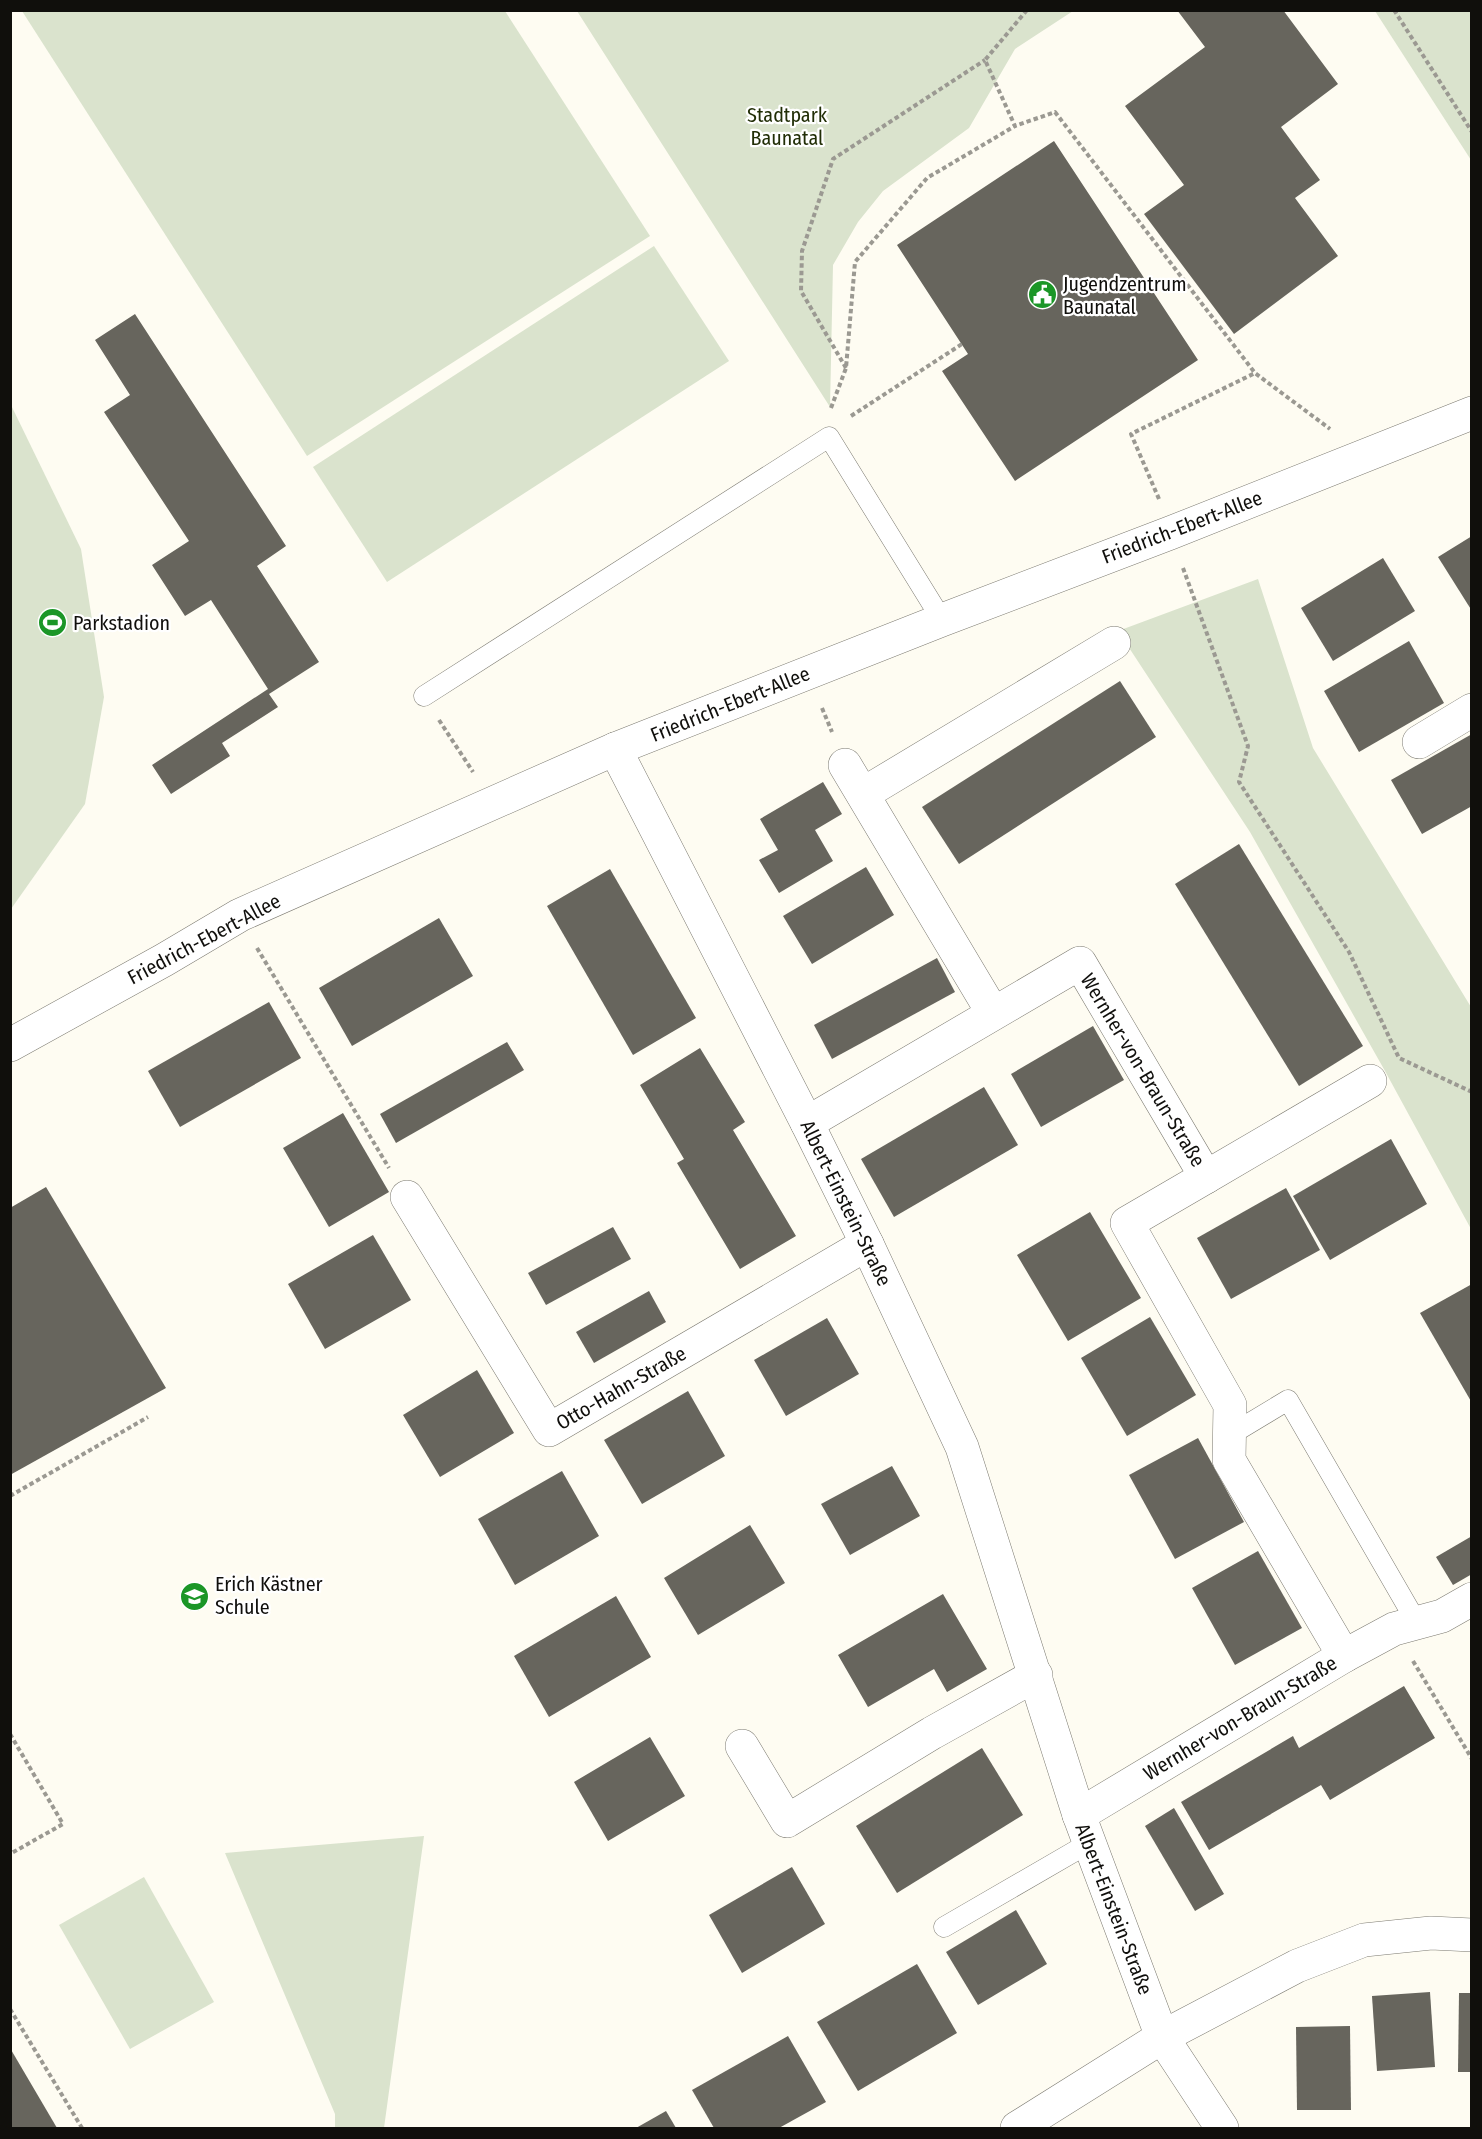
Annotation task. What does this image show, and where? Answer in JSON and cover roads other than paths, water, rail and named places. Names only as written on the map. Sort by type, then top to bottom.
[{"type":"street","name":"Friedrich-Ebert-Allee","points":[[10,1045],[240,915],[615,749],[1472,413]]},
{"type":"street","points":[[863,794],[1114,643]]},
{"type":"street","points":[[1419,742],[1472,710]]},
{"type":"street","name":"Albert-Einstein-Straße","points":[[615,749],[807,1123],[867,1244],[962,1447],[1084,1829],[1162,2037],[1222,2128]]},
{"type":"street","points":[[845,765],[993,1013]]},
{"type":"street","name":"Wernher-von-Braun-Straße","points":[[807,1123],[1080,963],[1206,1177],[1127,1222],[1230,1405],[1229,1460],[1344,1656],[1084,1829]]},
{"type":"street","points":[[1206,1177],[1370,1081]]},
{"type":"street","name":"Otto-Hahn-Straße","points":[[407,1197],[549,1430],[867,1244]]},
{"type":"street","points":[[1344,1656],[1406,1626],[1442,1616],[1472,1599]]},
{"type":"street","points":[[742,1746],[787,1821],[932,1733],[1036,1675]]},
{"type":"street","points":[[1017,2128],[1162,2037],[1297,1966],[1364,1940],[1431,1933],[1472,1935]]},
{"type":"lane","points":[[424,696],[829,437],[942,620]]},
{"type":"lane","points":[[1230,1435],[1288,1400],[1406,1626]]},
{"type":"lane","points":[[944,1927],[1084,1829]]},
{"type":"place","name":"Jugendzentrum Baunatal","points":[[1042,295]]},
{"type":"place","name":"Parkstadion","points":[[52,623]]},
{"type":"place","name":"Erich Kästner Schule","points":[[194,1596]]},
{"type":"park label","name":"Stadtpark Baunatal","points":[[787,126]]}]
